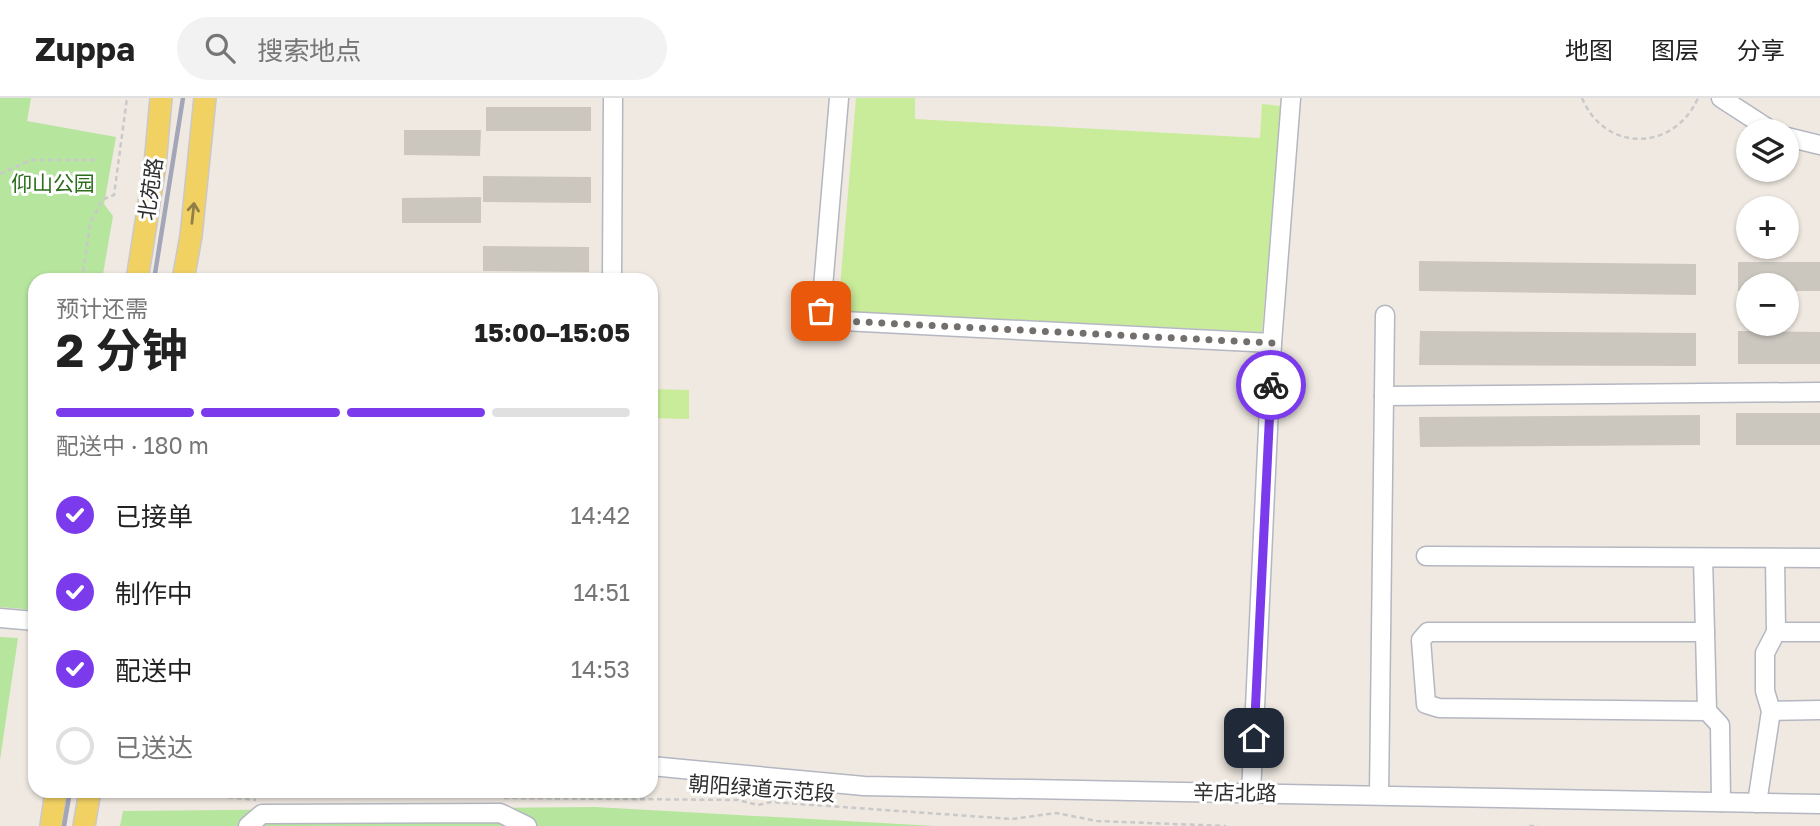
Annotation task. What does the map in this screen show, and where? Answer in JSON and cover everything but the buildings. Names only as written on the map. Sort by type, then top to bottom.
[{"type":"main road","name":"北苑路","points":[[137,273],[155,165],[161,98]]},
{"type":"main road","points":[[184,273],[191,236],[205,98]]},
{"type":"main road","points":[[51,826],[55,798]]},
{"type":"main road","points":[[84,826],[89,798]]},
{"type":"street","points":[[612,273],[613,98]]},
{"type":"street","points":[[839,98],[821,311],[843,321],[1272,343]]},
{"type":"street","points":[[1251,793],[1272,343],[1291,98]]},
{"type":"street","points":[[1721,98],[1753,119]]},
{"type":"street","points":[[1799,140],[1820,145]]},
{"type":"street","points":[[1379,795],[1385,315]]},
{"type":"street","points":[[1384,396],[1820,391]]},
{"type":"street","points":[[1426,556],[1820,558]]},
{"type":"street","points":[[1703,558],[1707,712],[1720,725],[1721,802]]},
{"type":"street","points":[[1757,803],[1771,710],[1765,691],[1765,653],[1776,632],[1775,558]]},
{"type":"street","points":[[0,618],[28,620]]},
{"type":"street","points":[[1705,632],[1428,632],[1421,639],[1426,704],[1439,708],[1707,712]]},
{"type":"street","points":[[1776,632],[1820,632]]},
{"type":"street","points":[[1771,710],[1820,710]]},
{"type":"street","name":"辛店北路","points":[[658,767],[864,786],[1820,804]]},
{"type":"street","points":[[248,826],[262,814],[500,813],[527,826]]},
{"type":"path","points":[[83,273],[90,224],[102,200],[114,195],[127,98]]},
{"type":"path","points":[[1582,98],[1601,127],[1625,138],[1653,139],[1673,129],[1692,111],[1698,98]]},
{"type":"path","points":[[0,174],[31,160],[96,160]]},
{"type":"path","points":[[236,798],[256,800]]},
{"type":"path","name":"朝阳绿道示范段","points":[[493,798],[738,800],[758,805],[771,802],[1012,818],[1056,813],[1097,821],[1226,826]]},
{"type":"path","points":[[1529,826],[1538,826]]},
{"type":"green space","name":"仰山公园","points":[[0,98],[31,98],[27,121],[116,137],[104,204],[113,216],[103,273],[28,273],[28,609],[0,607]]},
{"type":"green space","points":[[856,98],[915,98],[915,119],[1260,138],[1262,104],[1281,106],[1262,332],[838,311]]},
{"type":"green space","points":[[658,389],[689,390],[689,419],[658,418]]},
{"type":"green space","points":[[0,637],[18,638],[0,760]]},
{"type":"green space","points":[[595,807],[935,826],[120,826],[123,811]]},
{"type":"railway","points":[[155,273],[183,98]]},
{"type":"railway","points":[[64,826],[69,798]]},
{"type":"way so far","points":[[821,311],[843,321],[1272,343],[1271,385]]},
{"type":"route","points":[[1254,738],[1271,385]]}]
